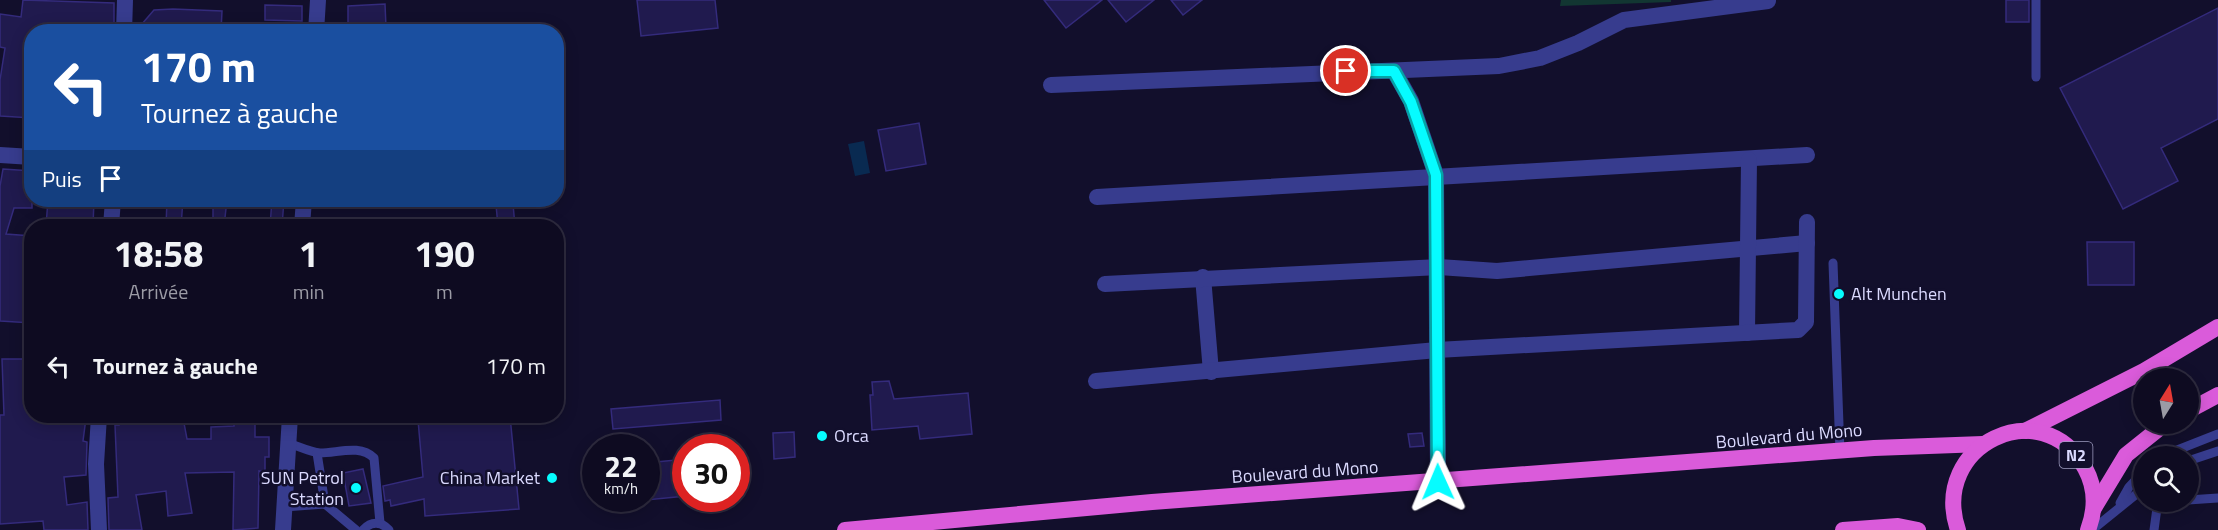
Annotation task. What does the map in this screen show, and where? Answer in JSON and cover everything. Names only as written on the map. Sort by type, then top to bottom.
[{"type":"highway","name":"N2","points":[[1958,530],[1952,507],[1955,483],[1965,461],[1983,444],[2002,434],[2025,431],[2144,371],[2218,327]]},
{"type":"highway","points":[[2199,405],[2218,394]]},
{"type":"highway","name":"N2","points":[[2025,431],[2058,441],[2076,455],[2088,475],[2094,508],[2090,530]]},
{"type":"highway","name":"N2","points":[[2094,508],[2126,455],[2152,434]]},
{"type":"highway","name":"Boulevard du Mono","points":[[845,530],[1152,501],[1840,452],[1983,444]]},
{"type":"highway","points":[[1843,530],[1898,526],[1918,530]]},
{"type":"street","points":[[124,24],[125,0]]},
{"type":"street","points":[[316,24],[318,0]]},
{"type":"street","points":[[1051,86],[1499,66],[1540,58],[1578,43],[1624,20],[1768,1]]},
{"type":"street","points":[[1394,71],[1411,102],[1436,175],[1438,482]]},
{"type":"street","points":[[0,155],[24,156]]},
{"type":"street","points":[[1097,197],[1436,175],[1749,160],[1807,155]]},
{"type":"street","points":[[1747,333],[1749,160]]},
{"type":"street","points":[[1096,381],[1437,350],[1803,328],[1806,322],[1807,222]]},
{"type":"street","points":[[1105,284],[1203,277],[1438,267],[1497,271],[1807,243]]},
{"type":"street","points":[[1203,277],[1211,372]]},
{"type":"street","points":[[99,423],[96,464],[99,530]]},
{"type":"street","points":[[283,530],[289,423]]},
{"type":"lane","points":[[2036,0],[2036,77]]},
{"type":"lane","points":[[1833,262],[1840,452]]},
{"type":"lane","points":[[2187,446],[2218,434]]},
{"type":"lane","points":[[288,443],[317,453],[361,450],[374,458],[380,523],[389,530]]},
{"type":"lane","points":[[2199,456],[2218,451]]},
{"type":"lane","points":[[317,453],[324,504],[356,530]]},
{"type":"lane","points":[[2119,505],[2133,483]]},
{"type":"lane","points":[[2090,530],[2133,495]]},
{"type":"lane","points":[[2199,499],[2218,498]]},
{"type":"lane","points":[[285,507],[324,504]]},
{"type":"lane","points":[[363,530],[368,525],[380,523]]},
{"type":"lane","points":[[2146,530],[2154,525]]},
{"type":"green space","points":[[1561,0],[1671,0],[1671,2],[1560,6]]},
{"type":"water","points":[[864,141],[870,173],[855,176],[848,144]]},
{"type":"building","points":[[23,0],[114,3],[114,23],[24,24],[24,118],[0,116],[0,80],[5,48],[0,47],[0,14],[21,17]]},
{"type":"building","points":[[637,0],[715,0],[718,28],[641,36]]},
{"type":"building","points":[[1044,0],[1102,0],[1066,28]]},
{"type":"building","points":[[1108,0],[1154,0],[1126,22]]},
{"type":"building","points":[[1171,0],[1202,0],[1183,15]]},
{"type":"building","points":[[2006,0],[2029,0],[2029,22],[2006,22]]},
{"type":"building","points":[[385,4],[386,24],[348,24],[348,6]]},
{"type":"building","points":[[265,5],[302,6],[302,21],[265,20]]},
{"type":"building","points":[[2218,8],[2218,119],[2161,148],[2178,181],[2123,209],[2060,88]]},
{"type":"building","points":[[154,10],[222,11],[221,24],[142,24]]},
{"type":"building","points":[[919,123],[926,164],[886,171],[878,130]]},
{"type":"building","points":[[3,169],[24,170],[24,207],[32,208],[14,208],[6,234],[24,235],[24,322],[0,321],[0,186]]},
{"type":"building","points":[[47,207],[94,207],[93,219],[47,219]]},
{"type":"building","points":[[167,207],[182,207],[182,219],[166,219]]},
{"type":"building","points":[[213,207],[226,207],[225,219],[213,219]]},
{"type":"building","points":[[271,207],[283,207],[283,219],[271,219]]},
{"type":"building","points":[[496,207],[513,207],[514,219],[497,219]]},
{"type":"building","points":[[2087,242],[2134,242],[2134,285],[2088,285]]},
{"type":"building","points":[[2,359],[24,359],[24,423],[85,423],[83,441],[87,442],[86,475],[64,477],[67,505],[87,502],[88,530],[44,530],[43,521],[0,524],[0,415],[4,415]]},
{"type":"building","points":[[889,381],[894,399],[968,393],[972,434],[920,439],[918,426],[872,430],[870,395],[873,395],[872,382]]},
{"type":"building","points":[[720,400],[721,420],[613,429],[611,409]]},
{"type":"building","points":[[119,423],[184,423],[187,439],[211,439],[211,427],[234,426],[234,423],[255,423],[255,437],[269,437],[269,457],[265,457],[265,472],[259,471],[258,528],[233,530],[234,472],[185,473],[192,513],[168,516],[166,491],[136,495],[142,530],[109,530],[108,498],[118,497],[115,425]]},
{"type":"building","points":[[418,423],[511,423],[519,509],[425,516],[424,499],[391,506],[390,500],[385,501],[383,486],[423,477]]},
{"type":"building","points":[[794,432],[795,457],[774,459],[773,433]]},
{"type":"building","points":[[1422,433],[1424,446],[1410,447],[1408,434]]},
{"type":"building","points":[[672,460],[672,497],[660,499],[660,462]]},
{"type":"building","name":"SUN Petrol Station","points":[[363,469],[371,503],[349,506],[343,473]]},
{"type":"place","name":"Alt Munchen","points":[[1839,294]]},
{"type":"place","name":"Orca","points":[[822,436]]},
{"type":"place","name":"China Market","points":[[552,478]]},
{"type":"place","name":"SUN Petrol Station","points":[[356,488]]},
{"type":"route","points":[[1346,71],[1394,71],[1411,102],[1436,175],[1438,482]]}]
